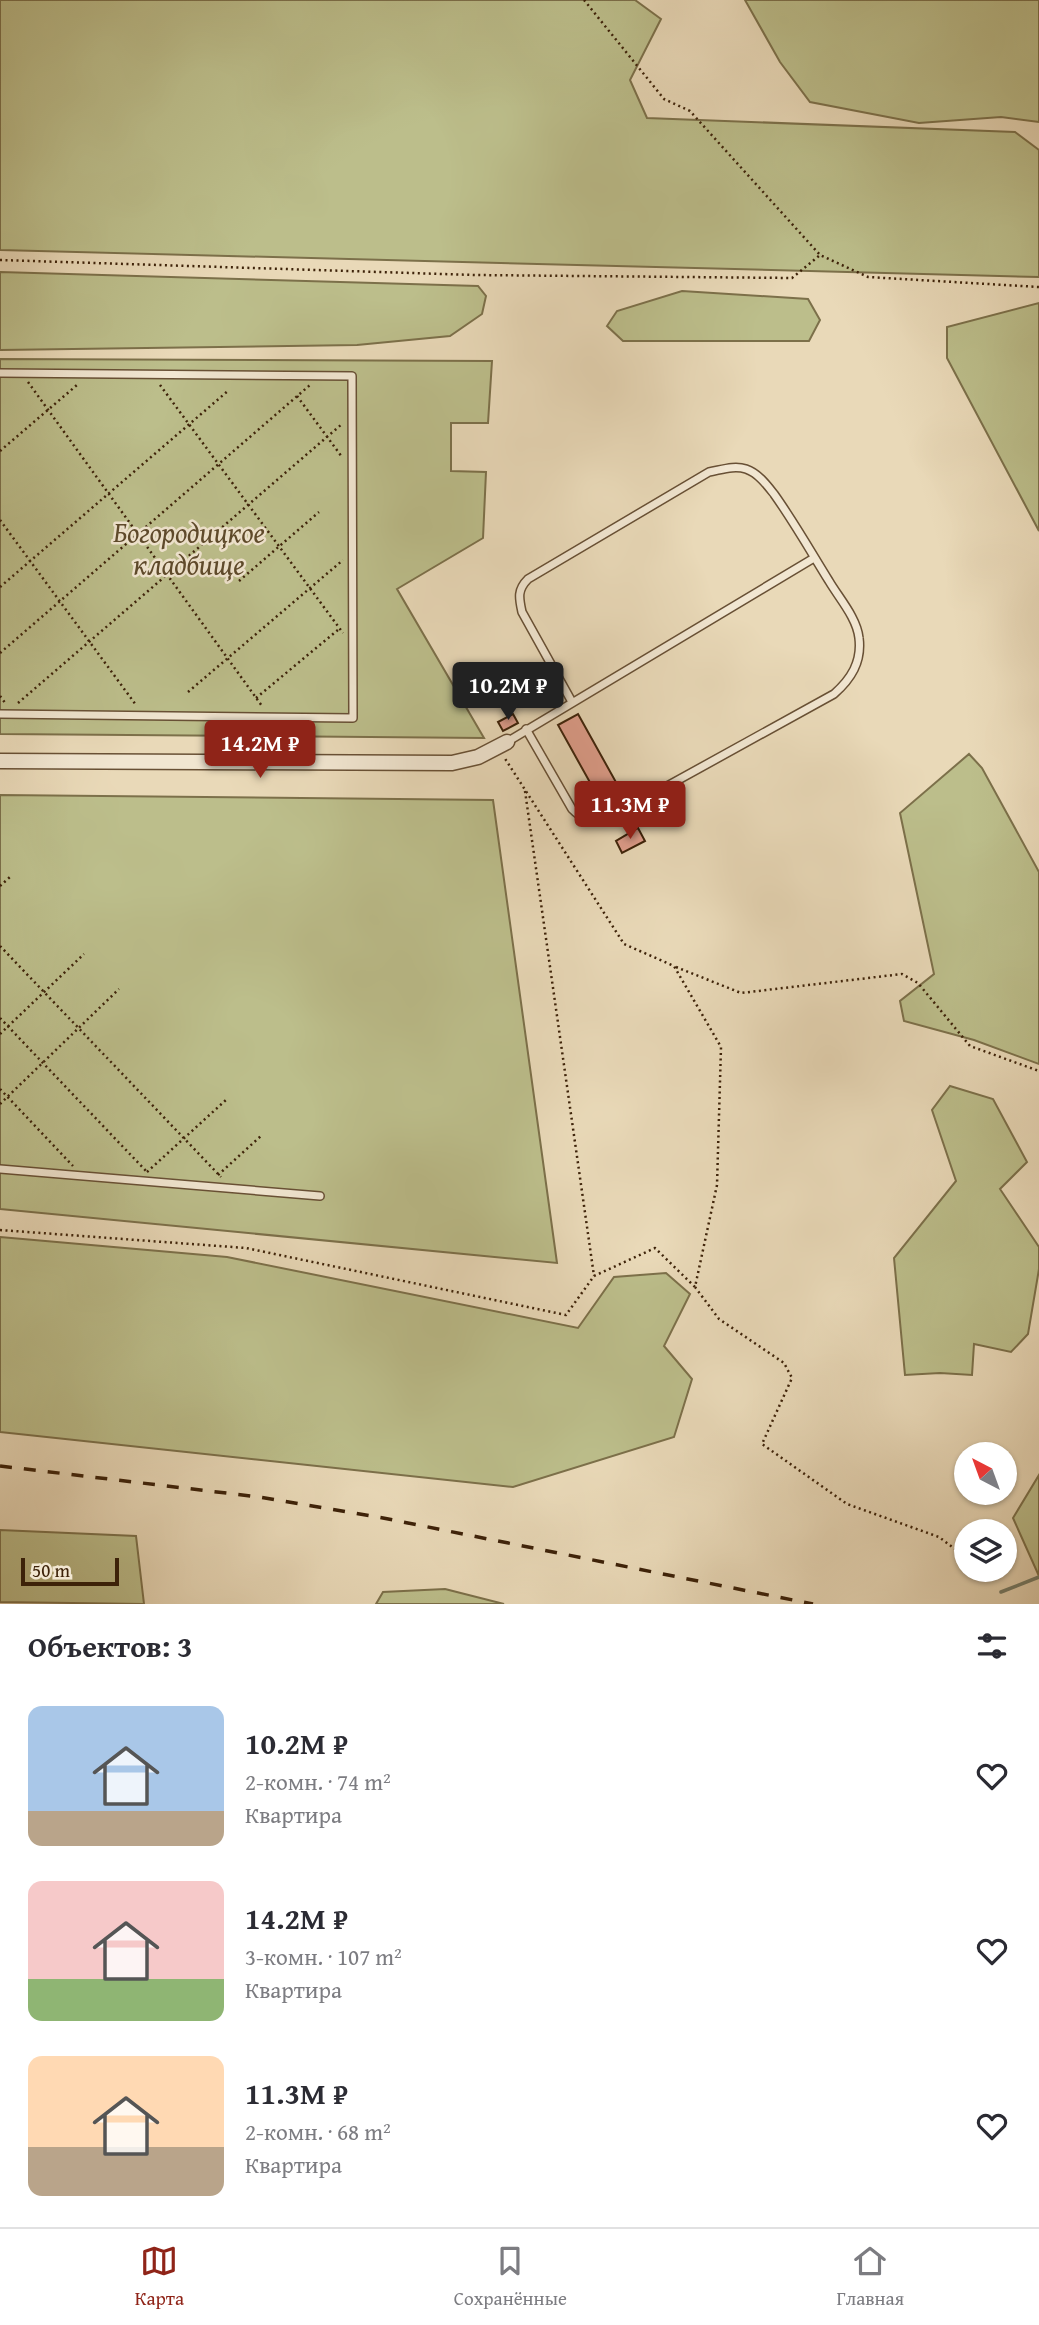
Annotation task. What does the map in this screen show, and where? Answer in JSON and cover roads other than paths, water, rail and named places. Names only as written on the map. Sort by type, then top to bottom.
[{"type":"street","points":[[0,761],[452,763],[478,757],[502,744]]},
{"type":"lane","points":[[0,373],[352,376],[352,718],[3,714]]},
{"type":"lane","points":[[526,729],[572,809],[581,818],[602,822],[834,694],[846,683],[855,669],[859,656],[859,636],[852,620],[774,494],[759,477],[746,469],[729,468],[709,472],[527,579],[520,587],[522,612],[572,702]]},
{"type":"lane","points":[[502,744],[814,558]]},
{"type":"lane","points":[[0,1169],[320,1196]]},
{"type":"waterway","points":[[1001,1592],[1039,1577]]},
{"type":"railway","points":[[0,1466],[259,1497],[383,1518],[813,1604]]},
{"type":"park label","name":"Богородицкое кладбище","points":[[189,547]]}]
